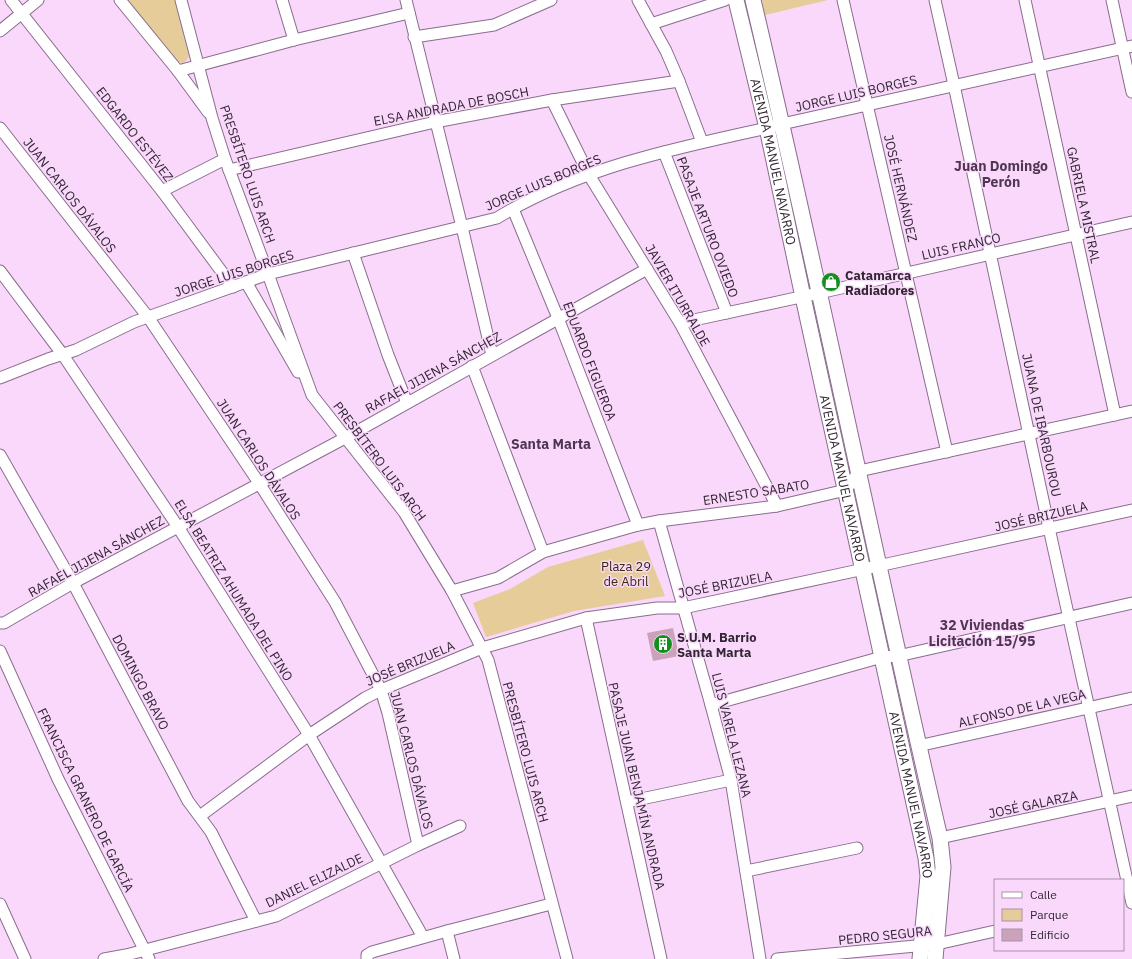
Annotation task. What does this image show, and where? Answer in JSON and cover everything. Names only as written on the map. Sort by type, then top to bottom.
[{"type":"main road","name":"AVENIDA MANUEL NAVARRO","points":[[736,0],[767,128],[926,858],[928,876],[921,952]]},
{"type":"main road","name":"AVENIDA MANUEL NAVARRO","points":[[753,0],[859,471],[878,566],[918,746],[940,838],[943,867],[936,952]]},
{"type":"street","name":"EDGARDO ESTÉVEZ","points":[[11,0],[162,191],[233,287]]},
{"type":"street","points":[[0,31],[38,0]]},
{"type":"street","points":[[120,0],[178,71],[212,118]]},
{"type":"street","name":"PRESBÍTERO LUIS ARCH","points":[[181,0],[212,118],[227,164],[312,395],[404,512],[452,591],[488,660],[566,959]]},
{"type":"street","points":[[282,0],[294,40]]},
{"type":"street","points":[[406,0],[492,355]]},
{"type":"street","points":[[414,36],[494,25],[551,0]]},
{"type":"street","points":[[638,0],[666,51],[702,142]]},
{"type":"street","points":[[651,24],[725,0]]},
{"type":"street","name":"JOSÉ HERNÁNDEZ","points":[[843,0],[947,452]]},
{"type":"street","name":"JUANA DE IBARBOUROU","points":[[934,0],[991,254],[1088,707],[1132,901]]},
{"type":"street","name":"GABRIELA MISTRAL","points":[[1026,0],[1115,415]]},
{"type":"street","points":[[1112,0],[1127,47],[1132,92]]},
{"type":"street","points":[[178,71],[199,64],[294,40],[409,13]]},
{"type":"street","name":"JORGE LUIS BORGES","points":[[0,378],[48,359],[76,350],[134,322],[268,274],[498,218],[512,209],[589,175],[664,152],[702,142],[1127,47]]},
{"type":"street","name":"ELSA ANDRADA DE BOSCH","points":[[162,191],[227,164],[552,100],[679,81]]},
{"type":"street","name":"JAVIER ITURRALDE","points":[[552,100],[589,175],[680,323],[777,506]]},
{"type":"street","name":"JUAN CARLOS DÁVALOS","points":[[0,128],[148,317],[259,483],[334,602],[381,690],[388,714],[418,845]]},
{"type":"street","name":"PASAJE ARTURO OVIEDO","points":[[664,152],[727,313]]},
{"type":"street","name":"EDUARDO FIGUEROA","points":[[512,209],[558,318],[638,525]]},
{"type":"street","name":"LUIS FRANCO","points":[[680,323],[1132,222]]},
{"type":"street","points":[[353,253],[388,355],[407,402]]},
{"type":"street","name":"RAFAEL JIJENA SÁNCHEZ","points":[[0,623],[4,623],[73,583],[345,438],[647,269]]},
{"type":"street","name":"ELSA BEATRIZ AHUMADA DEL PINO","points":[[0,271],[63,354],[178,527],[309,735],[423,937]]},
{"type":"street","points":[[246,282],[312,395]]},
{"type":"street","points":[[472,366],[543,552]]},
{"type":"street","points":[[846,490],[859,471],[1132,411]]},
{"type":"street","name":"DOMINGO BRAVO","points":[[0,455],[73,583],[188,801],[211,832],[256,921]]},
{"type":"street","name":"ERNESTO SABATO","points":[[452,591],[498,578],[543,552],[638,525],[777,506],[846,490]]},
{"type":"street","name":"JOSÉ BRIZUELA","points":[[200,816],[309,735],[365,698],[482,648],[586,618],[657,608],[683,608],[1132,510]]},
{"type":"street","name":"LUIS VARELA LEZANA","points":[[659,521],[731,780],[760,959]]},
{"type":"street","points":[[711,705],[882,657],[898,656],[1132,604]]},
{"type":"street","name":"PASAJE JUAN BENJAMÍN ANDRADA","points":[[586,618],[662,959]]},
{"type":"street","name":"FRANCISCA GRANERO DE GARCÍA","points":[[0,652],[58,779],[147,955]]},
{"type":"street","name":"ALFONSO DE LA VEGA","points":[[918,746],[1132,698]]},
{"type":"street","points":[[626,802],[731,780]]},
{"type":"street","name":"JOSÉ GALARZA","points":[[940,838],[1132,796]]},
{"type":"street","name":"DANIEL ELIZALDE","points":[[104,959],[126,955],[147,955],[276,916],[418,845],[460,826]]},
{"type":"street","points":[[746,871],[858,848]]},
{"type":"street","points":[[0,904],[25,959]]},
{"type":"street","points":[[367,957],[372,952],[423,937],[551,904]]},
{"type":"street","points":[[446,931],[454,959]]},
{"type":"street","name":"PEDRO SEGURA","points":[[777,959],[936,952],[994,931]]},
{"type":"green space","points":[[127,0],[175,0],[189,56],[187,60],[183,63],[177,62]]},
{"type":"green space","points":[[762,0],[828,0],[765,15]]},
{"type":"green space","name":"Plaza 29 de Abril","points":[[643,540],[665,596],[574,611],[486,637],[473,603],[510,589],[548,567]]},
{"type":"building","name":"S.U.M. Barrio Santa Marta","points":[[673,628],[679,656],[653,661],[647,633]]},
{"type":"place","name":"Catamarca Radiadores","points":[[831,282]]},
{"type":"place","name":"S.U.M. Barrio Santa Marta","points":[[663,644]]},
{"type":"district","name":"Juan Domingo Perón","points":[[1001,174]]},
{"type":"district","name":"Santa Marta","points":[[551,444]]},
{"type":"district","name":"32 Viviendas Licitación 15/95","points":[[982,634]]}]
